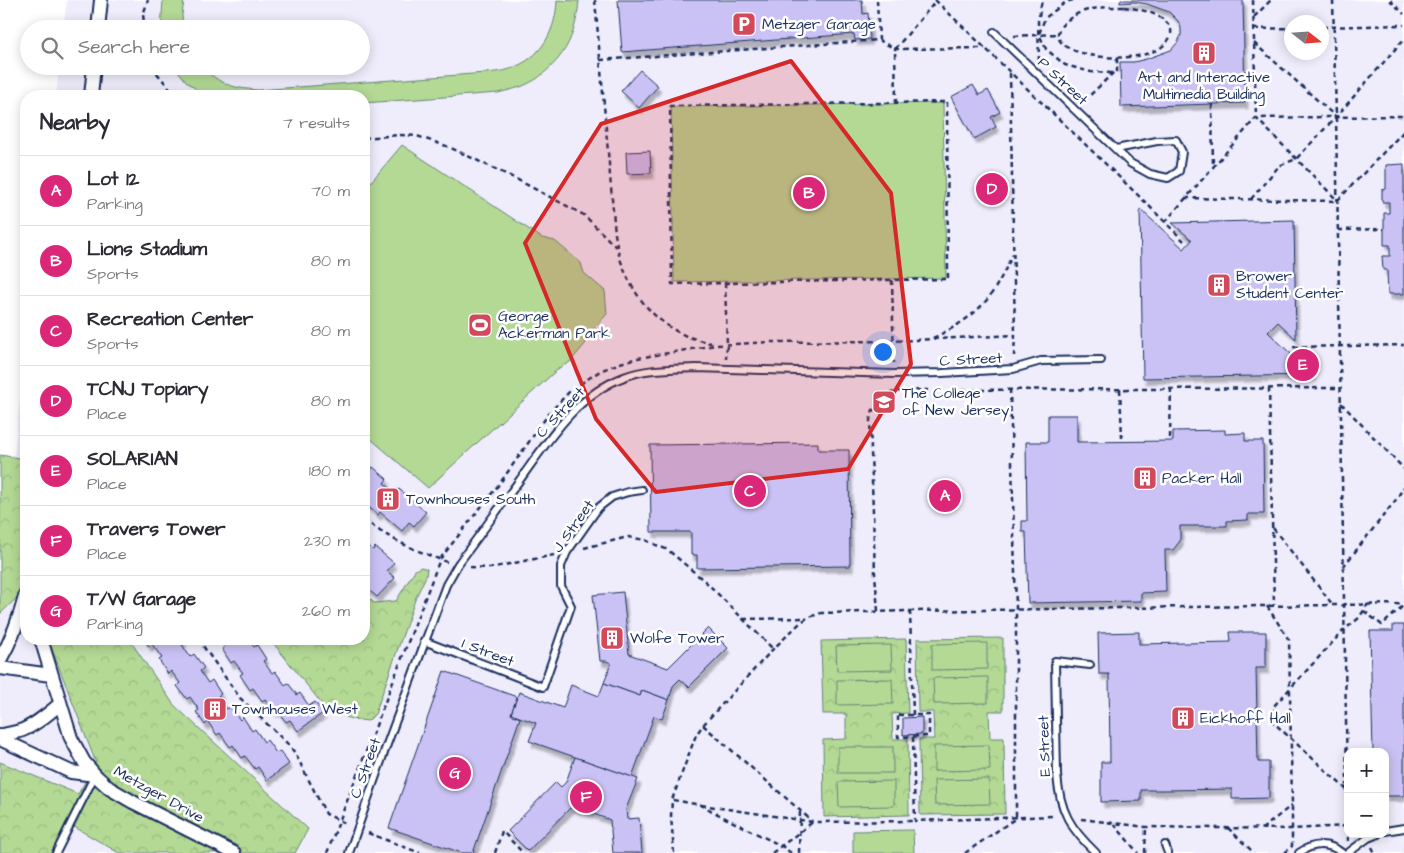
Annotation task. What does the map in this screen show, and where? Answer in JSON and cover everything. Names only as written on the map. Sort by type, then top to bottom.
[{"type":"street","points":[[99,20],[101,0]]},
{"type":"street","points":[[92,90],[93,75]]},
{"type":"street","points":[[0,660],[10,643],[20,616]]},
{"type":"street","name":"Metzger Drive","points":[[43,645],[75,748],[95,775],[109,788],[133,802],[234,853]]},
{"type":"street","points":[[0,668],[51,675]]},
{"type":"street","points":[[0,738],[29,726],[60,704]]},
{"type":"street","points":[[0,738],[71,772],[95,775]]},
{"type":"lane","name":"P Street","points":[[994,32],[1130,163],[1150,174],[1168,178],[1179,171],[1182,152],[1176,140],[1157,140],[1116,149]]},
{"type":"lane","name":"C Street","points":[[349,853],[424,641],[446,585],[458,564],[547,442],[584,400],[602,388],[624,377],[665,369],[895,374],[1013,369],[1041,361],[1101,360]]},
{"type":"lane","name":"J Street","points":[[543,687],[571,606],[561,586],[561,566],[567,552],[598,508],[612,496],[642,490]]},
{"type":"lane","name":"I Street","points":[[424,641],[543,687]]},
{"type":"lane","name":"E Street","points":[[1090,665],[1054,661],[1057,775],[1058,790],[1067,818],[1080,838],[1096,853]]},
{"type":"lane","points":[[56,853],[95,775]]},
{"type":"lane","points":[[1389,831],[1404,828]]},
{"type":"lane","points":[[1348,853],[1368,838]]},
{"type":"lane","points":[[1166,845],[1168,853]]},
{"type":"lane","points":[[1298,853],[1316,845],[1327,845],[1342,853]]},
{"type":"path","points":[[144,20],[143,15],[148,0]]},
{"type":"path","points":[[595,0],[615,234],[621,263],[630,283],[654,315],[666,325],[685,335],[716,345]]},
{"type":"path","points":[[877,0],[879,40]]},
{"type":"path","points":[[896,103],[895,49],[936,0],[1184,241]]},
{"type":"path","points":[[1039,76],[1038,21],[1042,0]]},
{"type":"path","points":[[1073,0],[1066,2],[1045,18],[1039,34],[1046,49],[1065,65],[1091,72],[1117,73],[1116,58]]},
{"type":"path","points":[[1116,0],[1116,7]]},
{"type":"path","points":[[1253,0],[1256,118],[1337,200]]},
{"type":"path","points":[[1253,17],[1270,0]]},
{"type":"path","points":[[1333,0],[1346,748]]},
{"type":"path","points":[[1390,0],[1404,14]]},
{"type":"path","points":[[1116,7],[1133,8],[1155,14],[1168,23],[1172,34],[1164,46],[1156,50],[1136,56],[1116,58],[1102,58],[1076,52],[1060,39],[1058,34],[1059,28],[1077,14],[1087,9],[1116,7]]},
{"type":"path","points":[[1329,27],[1404,25]]},
{"type":"path","points":[[1254,29],[1284,28]]},
{"type":"path","points":[[1014,36],[1058,34]]},
{"type":"path","points":[[1251,199],[1279,166],[1296,159],[1336,117],[1404,39]]},
{"type":"path","points":[[600,60],[879,40],[895,49],[985,48]]},
{"type":"path","points":[[1254,43],[1336,117]]},
{"type":"path","points":[[1010,73],[1014,356]]},
{"type":"path","points":[[1084,101],[1112,73]]},
{"type":"path","points":[[159,75],[171,90]]},
{"type":"path","points":[[947,102],[948,279],[672,284],[670,106],[896,103],[947,102]]},
{"type":"path","points":[[1212,104],[1213,166]]},
{"type":"path","points":[[1164,222],[1256,118],[1404,116]]},
{"type":"path","points":[[1185,198],[1337,200],[1404,131]]},
{"type":"path","points":[[370,137],[400,134],[417,136],[449,147],[516,178],[584,215],[618,249]]},
{"type":"path","points":[[1337,230],[1384,229]]},
{"type":"path","points":[[932,339],[969,317],[986,302],[1014,254]]},
{"type":"path","points":[[892,280],[894,363]]},
{"type":"path","points":[[725,283],[726,369]]},
{"type":"path","points":[[327,853],[440,559],[500,483],[550,412],[570,390],[600,371],[620,363],[638,358],[716,345],[770,342],[894,341],[1015,335]]},
{"type":"path","points":[[1293,347],[1404,345]]},
{"type":"path","points":[[1170,438],[1171,388]]},
{"type":"path","points":[[1269,388],[1274,605]]},
{"type":"path","points":[[962,390],[1340,388]]},
{"type":"path","points":[[1010,389],[1016,609],[1016,818]]},
{"type":"path","points":[[1120,389],[1122,438]]},
{"type":"path","points":[[878,611],[870,420],[872,409],[879,399],[886,394],[895,391],[928,390]]},
{"type":"path","points":[[1340,401],[1404,470]]},
{"type":"path","points":[[1343,567],[1404,487]]},
{"type":"path","points":[[370,524],[388,537],[405,546],[447,562]]},
{"type":"path","points":[[1272,526],[1333,605]]},
{"type":"path","points":[[470,567],[490,568],[628,537],[645,540],[668,550],[706,583],[774,650]]},
{"type":"path","points":[[1344,787],[1274,723],[1273,707],[1344,630],[1359,618],[1368,604]]},
{"type":"path","points":[[743,619],[807,618],[821,613],[910,610],[1404,604]]},
{"type":"path","points":[[1364,611],[1382,625],[1404,604]]},
{"type":"path","points":[[1267,606],[1289,640],[1292,846],[1285,853]]},
{"type":"path","points":[[910,610],[914,715]]},
{"type":"path","points":[[674,853],[672,800],[696,735],[703,725],[774,650],[807,618]]},
{"type":"path","points":[[202,645],[240,698],[289,744],[295,752],[326,814],[347,824]]},
{"type":"path","points":[[898,715],[914,715],[929,715],[929,736],[898,737],[898,715]]},
{"type":"path","points":[[703,725],[813,822]]},
{"type":"path","points":[[913,737],[915,821]]},
{"type":"path","points":[[672,800],[813,822],[915,821],[1054,816]]},
{"type":"path","points":[[701,805],[782,846],[792,853]]},
{"type":"path","points":[[1262,828],[1292,805]]},
{"type":"path","points":[[799,853],[800,811]]},
{"type":"path","points":[[965,853],[1016,818]]},
{"type":"path","points":[[1079,819],[1146,827],[1292,829],[1344,826]]},
{"type":"path","points":[[772,853],[813,822]]},
{"type":"path","points":[[1114,824],[1138,853]]},
{"type":"path","points":[[1145,853],[1146,827]]},
{"type":"path","points":[[1227,827],[1254,853]]},
{"type":"path","points":[[495,853],[502,831],[523,853]]},
{"type":"path","points":[[365,832],[420,853]]},
{"type":"path","points":[[1348,838],[1348,853]]},
{"type":"highlighted area","points":[[791,61],[891,193],[911,364],[848,469],[656,492],[596,419],[525,243],[601,124]]},
{"type":"shaded area","name":"The College of New Jersey","points":[[67,0],[1404,0],[1404,853],[0,853],[0,456],[14,455],[20,402],[20,645],[370,645],[370,90],[57,90],[58,75],[370,75],[370,20],[64,20]]},
{"type":"green space","points":[[163,0],[184,0],[182,20],[162,20]]},
{"type":"green space","points":[[557,0],[579,1],[573,32],[559,58],[535,80],[498,93],[370,103],[370,90],[258,90],[502,71],[513,68],[534,55],[547,39],[556,10]]},
{"type":"green space","points":[[181,75],[212,75],[220,81],[240,88],[258,90],[197,90]]},
{"type":"green space","points":[[943,103],[946,278],[674,282],[671,107]]},
{"type":"green space","name":"George Ackerman Park","points":[[402,145],[542,238],[555,241],[581,263],[584,273],[605,291],[607,314],[587,336],[586,343],[570,362],[559,368],[428,488],[370,438],[370,183]]},
{"type":"green space","points":[[0,455],[20,458],[20,595],[0,614]]},
{"type":"green space","points":[[421,567],[427,569],[426,576],[416,597],[375,714],[368,721],[351,719],[326,709],[275,645],[370,645],[370,599],[374,603],[396,601],[415,570]]},
{"type":"green space","points":[[1003,638],[1003,711],[989,711],[990,738],[1004,738],[1005,814],[920,815],[919,739],[934,739],[933,712],[918,712],[917,639]]},
{"type":"green space","points":[[906,639],[908,713],[892,714],[893,739],[908,739],[909,815],[824,817],[823,740],[846,739],[846,714],[823,714],[821,641]]},
{"type":"green space","points":[[987,643],[987,669],[932,670],[932,644]]},
{"type":"green space","points":[[50,645],[133,645],[174,705],[308,829],[295,853],[119,853],[66,822],[53,853],[0,853],[0,762],[78,794],[96,763]]},
{"type":"green space","points":[[891,645],[892,670],[837,671],[836,646]]},
{"type":"green space","points":[[988,677],[988,703],[934,704],[933,678]]},
{"type":"green space","points":[[892,679],[893,704],[837,705],[837,680]]},
{"type":"green space","points":[[989,745],[990,770],[934,771],[934,746]]},
{"type":"green space","points":[[838,747],[893,747],[893,773],[838,773]]},
{"type":"green space","points":[[989,779],[990,804],[935,805],[934,780]]},
{"type":"green space","points":[[894,781],[894,806],[839,807],[838,782]]},
{"type":"green space","points":[[913,830],[914,853],[853,853],[853,831]]},
{"type":"building","name":"Metzger Garage","points":[[618,0],[862,0],[863,14],[868,13],[870,39],[855,40],[854,34],[622,52]]},
{"type":"building","name":"Art and Interactive Multimedia Building","points":[[1120,0],[1243,0],[1245,103],[1121,107],[1120,62],[1134,62],[1171,50],[1178,42],[1181,28],[1178,21],[1169,12],[1147,4],[1134,2],[1120,3]]},
{"type":"building","points":[[640,70],[658,86],[639,108],[621,91]]},
{"type":"building","points":[[973,85],[979,95],[988,90],[1000,112],[991,117],[996,127],[974,139],[951,97]]},
{"type":"building","points":[[650,151],[651,173],[627,174],[626,152]]},
{"type":"building","points":[[1404,164],[1404,294],[1388,294],[1387,270],[1383,270],[1382,256],[1390,256],[1390,245],[1384,245],[1384,213],[1389,213],[1389,202],[1382,202],[1382,190],[1386,189],[1386,165]]},
{"type":"building","name":"Brower Student Center","points":[[1140,209],[1184,249],[1192,240],[1172,223],[1294,220],[1296,339],[1278,322],[1268,332],[1313,375],[1143,378]]},
{"type":"building","name":"Packer Hall","points":[[1048,415],[1077,415],[1077,442],[1173,441],[1173,431],[1225,430],[1225,434],[1245,433],[1245,441],[1263,441],[1264,514],[1248,514],[1248,520],[1227,521],[1227,526],[1180,526],[1180,541],[1173,550],[1165,550],[1166,592],[1141,593],[1141,601],[1028,603],[1026,532],[1022,532],[1022,521],[1027,521],[1026,442],[1048,442]]},
{"type":"building","points":[[818,443],[818,450],[849,450],[850,566],[697,568],[697,555],[691,555],[691,532],[651,532],[650,445]]},
{"type":"building","name":"Townhouses South","points":[[373,467],[387,479],[384,483],[395,492],[399,489],[426,512],[414,526],[409,522],[402,531],[380,512],[378,515],[370,508],[370,471]]},
{"type":"building","points":[[370,547],[373,550],[375,547],[394,563],[387,571],[395,578],[377,597],[370,591]]},
{"type":"building","name":"Wolfe Tower","points":[[623,592],[629,654],[668,668],[708,628],[728,648],[689,687],[680,679],[673,686],[669,700],[642,690],[640,696],[604,683],[611,663],[600,661],[593,595]]},
{"type":"building","points":[[1393,625],[1404,625],[1404,796],[1389,796],[1389,748],[1373,748],[1370,631],[1393,631]]},
{"type":"building","name":"Eickhoff Hall","points":[[1139,632],[1139,644],[1231,642],[1230,632],[1266,632],[1266,668],[1256,668],[1258,762],[1269,762],[1269,798],[1232,799],[1232,789],[1141,790],[1141,801],[1101,802],[1101,762],[1110,762],[1109,674],[1099,674],[1098,633]]},
{"type":"building","name":"Townhouses West","points":[[153,645],[182,645],[190,657],[194,654],[204,668],[200,671],[208,683],[212,680],[221,694],[218,696],[227,709],[230,707],[240,720],[243,717],[252,731],[255,729],[264,742],[267,740],[276,753],[280,751],[289,764],[267,780],[258,767],[255,769],[245,756],[242,758],[233,745],[230,747],[220,733],[217,735],[208,722],[205,725],[196,712],[199,710],[190,697],[187,699],[177,686],[180,683],[171,671],[168,674],[159,660],[162,658]]},
{"type":"building","name":"Townhouses West","points":[[224,645],[252,645],[254,647],[257,645],[266,659],[263,661],[272,673],[275,671],[285,685],[288,683],[297,695],[300,693],[309,706],[315,702],[323,713],[298,731],[290,720],[286,722],[277,710],[274,712],[265,699],[262,701],[253,688],[250,690],[240,675],[243,673],[234,661],[231,663],[222,649],[225,647]]},
{"type":"building","points":[[444,671],[517,697],[511,714],[520,718],[473,853],[462,853],[389,828]]},
{"type":"building","points":[[604,683],[640,696],[642,690],[669,700],[662,719],[654,716],[632,777],[529,741],[536,723],[511,714],[519,692],[563,708],[571,685],[599,696]]},
{"type":"building","points":[[922,717],[922,734],[903,735],[903,718]]},
{"type":"building","points":[[575,757],[638,779],[626,809],[627,819],[639,818],[642,853],[613,853],[610,820],[572,806],[528,851],[508,831],[556,782],[561,787],[566,782]]},
{"type":"place","name":"Metzger Garage","points":[[744,24]]},
{"type":"place","name":"Art and Interactive Multimedia Building","points":[[1204,53]]},
{"type":"place","name":"TCNJ Topiary","points":[[992,189]]},
{"type":"place","name":"Lions Stadium","points":[[809,193]]},
{"type":"place","name":"Brower Student Center","points":[[1219,285]]},
{"type":"place","name":"George Ackerman Park","points":[[480,325]]},
{"type":"place","name":"SOLARIAN","points":[[1303,365]]},
{"type":"place","name":"The College of New Jersey","points":[[884,402]]},
{"type":"place","name":"Packer Hall","points":[[1145,478]]},
{"type":"place","name":"Recreation Center","points":[[750,491]]},
{"type":"place","name":"Lot 12","points":[[945,496]]},
{"type":"place","name":"Townhouses South","points":[[388,499]]},
{"type":"place","name":"Wolfe Tower","points":[[612,638]]},
{"type":"place","name":"Townhouses West","points":[[215,709]]},
{"type":"place","name":"Eickhoff Hall","points":[[1183,718]]},
{"type":"place","name":"T/W Garage","points":[[455,773]]},
{"type":"place","name":"Travers Tower","points":[[586,797]]}]
